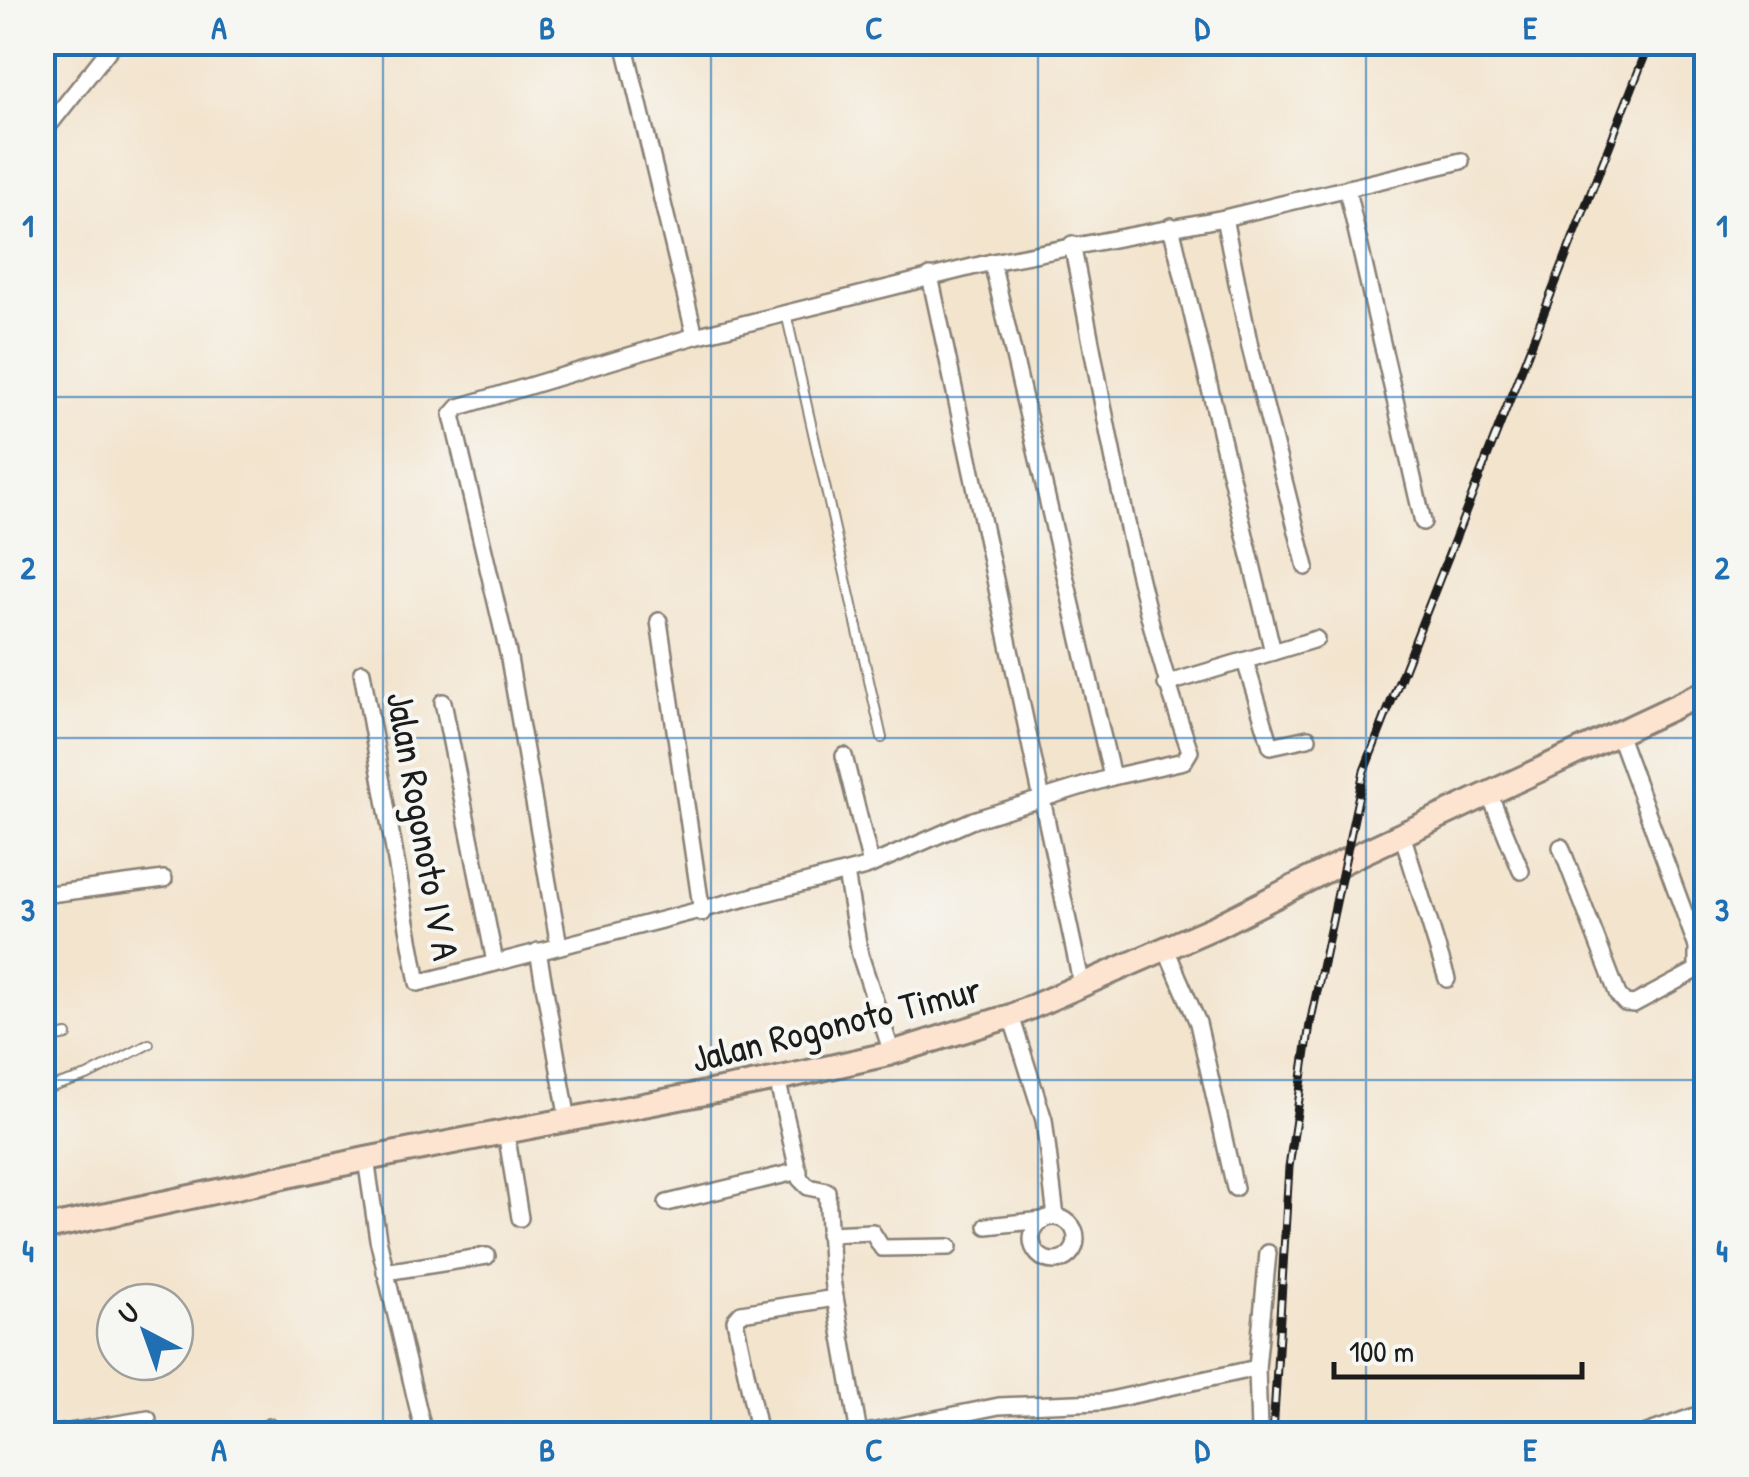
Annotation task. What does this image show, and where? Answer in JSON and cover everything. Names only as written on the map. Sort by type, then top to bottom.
[{"type":"main road","name":"Jalan Rogonoto Timur","points":[[42,1229],[366,1159],[776,1079],[892,1053],[1011,1016],[1166,949],[1706,692]]},
{"type":"street","points":[[42,50],[49,42]]},
{"type":"street","points":[[42,134],[115,42]]},
{"type":"street","points":[[624,42],[695,336]]},
{"type":"street","points":[[559,946],[508,652],[452,416],[459,407],[695,336],[930,276],[1072,244],[1224,218],[1461,161]]},
{"type":"street","points":[[1347,190],[1423,522]]},
{"type":"street","points":[[1224,218],[1250,347],[1306,567]]},
{"type":"street","points":[[1171,226],[1272,652]]},
{"type":"street","points":[[444,702],[494,962],[702,913],[871,866],[1041,795],[1189,757],[1166,684],[1072,244]]},
{"type":"street","points":[[992,262],[1112,777]]},
{"type":"street","points":[[930,276],[1082,986]]},
{"type":"street","points":[[659,621],[702,913]]},
{"type":"street","points":[[1166,684],[1316,639]]},
{"type":"street","points":[[1245,662],[1271,746],[1308,738]]},
{"type":"street","name":"Jalan Rogonoto IV A","points":[[362,672],[414,976],[418,983],[494,962]]},
{"type":"street","points":[[1561,847],[1618,995],[1625,1003],[1634,1004],[1697,970],[1702,946],[1618,732]]},
{"type":"street","points":[[844,756],[871,866]]},
{"type":"street","points":[[1489,793],[1520,871]]},
{"type":"street","points":[[1402,834],[1447,979]]},
{"type":"street","points":[[846,873],[860,954],[892,1053]]},
{"type":"street","points":[[42,895],[164,880]]},
{"type":"street","points":[[1166,949],[1198,1023],[1236,1188]]},
{"type":"street","points":[[538,952],[568,1120]]},
{"type":"street","points":[[987,1226],[1049,1218],[1044,1120],[1011,1016]]},
{"type":"street","points":[[776,1079],[803,1184],[827,1191],[834,1298],[860,1434],[999,1406],[1101,1402],[1257,1368]]},
{"type":"street","points":[[506,1132],[520,1218]]},
{"type":"street","points":[[366,1159],[385,1272],[424,1434]]},
{"type":"street","points":[[666,1203],[798,1172]]},
{"type":"street","points":[[828,1234],[872,1232],[882,1248],[949,1248]]},
{"type":"street","points":[[1258,1432],[1257,1368],[1268,1252]]},
{"type":"street","points":[[385,1272],[487,1256]]},
{"type":"street","points":[[759,1434],[735,1320],[741,1313],[834,1298]]},
{"type":"street","points":[[1644,1434],[1683,1428],[1706,1412]]},
{"type":"street","points":[[56,1434],[148,1419]]},
{"type":"lane","points":[[786,313],[882,738]]},
{"type":"lane","points":[[42,1040],[66,1035]]},
{"type":"lane","points":[[42,1090],[88,1076],[149,1044]]},
{"type":"railway","points":[[1273,1434],[1289,1167],[1310,1024],[1364,771],[1650,42]]}]
